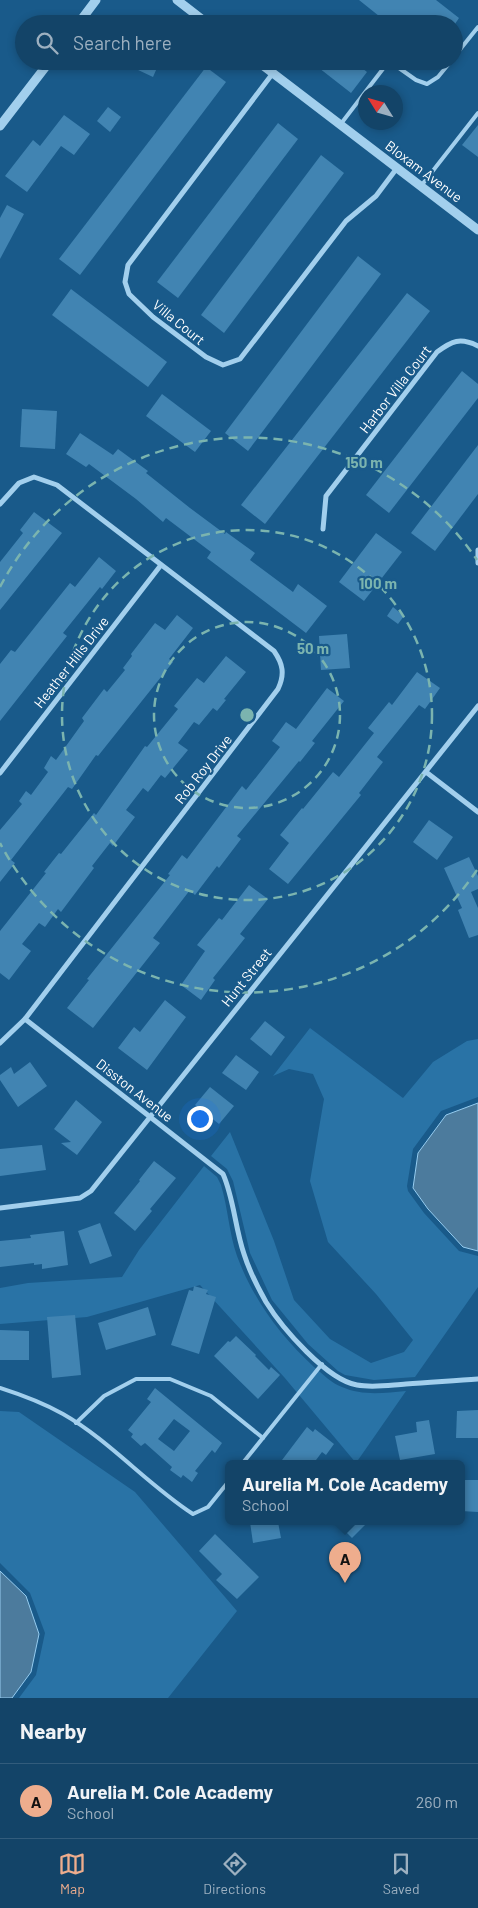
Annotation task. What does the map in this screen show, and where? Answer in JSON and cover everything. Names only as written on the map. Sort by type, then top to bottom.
[{"type":"street","points":[[85,15],[96,0]]},
{"type":"street","points":[[177,0],[196,15]]},
{"type":"street","points":[[0,126],[43,70]]},
{"type":"street","name":"Bloxam Avenue","points":[[269,70],[478,230]]},
{"type":"street","name":"Villa Court","points":[[273,73],[128,265],[125,282],[129,294],[160,323],[206,357],[223,364],[240,359],[346,221],[376,196],[397,168]]},
{"type":"street","name":"Harbor Villa Court","points":[[323,529],[326,496],[437,352],[451,342],[467,341],[478,346]]},
{"type":"street","name":"Rob Roy Drive","points":[[0,504],[19,483],[34,477],[56,486],[274,651],[280,659],[283,670],[282,680],[278,689],[25,1019],[0,1043]]},
{"type":"street","points":[[478,550],[478,563]]},
{"type":"street","name":"Heather Hills Drive","points":[[0,773],[161,565]]},
{"type":"street","name":"Hunt Street","points":[[0,1208],[80,1198],[91,1191],[478,706]]},
{"type":"street","points":[[426,772],[478,812]]},
{"type":"street","name":"Disston Avenue","points":[[25,1019],[223,1174],[231,1196],[244,1254],[267,1303],[304,1348],[343,1381],[374,1387],[478,1379]]},
{"type":"lane","points":[[463,46],[478,27]]},
{"type":"lane","points":[[340,124],[382,70]]},
{"type":"lane","points":[[402,70],[416,80],[427,84],[438,77],[444,70]]},
{"type":"lane","points":[[421,186],[478,113]]},
{"type":"lane","points":[[245,1460],[322,1364]]},
{"type":"lane","points":[[76,1424],[104,1396],[136,1379],[170,1380],[211,1396],[263,1438]]},
{"type":"lane","points":[[0,1388],[20,1394],[64,1415],[102,1442],[156,1488],[193,1514],[208,1507],[225,1486]]},
{"type":"shaded area","points":[[310,1028],[403,1098],[433,1062],[467,1041],[478,1039],[478,1097],[441,1111],[413,1149],[407,1186],[408,1191],[424,1213],[459,1251],[478,1256],[478,1287],[415,1377],[374,1380],[345,1375],[308,1344],[272,1300],[250,1253],[233,1181],[227,1169],[211,1156],[230,1132],[274,1241],[294,1300],[330,1339],[371,1363],[404,1352],[413,1340],[376,1294],[328,1242],[310,1181],[324,1099],[313,1074],[289,1069],[273,1076]]},
{"type":"shaded area","points":[[478,1103],[478,1251],[463,1247],[428,1209],[413,1188],[418,1153],[446,1115]]},
{"type":"shaded area","points":[[204,1166],[217,1177],[221,1185],[234,1247],[244,1272],[259,1302],[290,1343],[314,1367],[331,1381],[342,1387],[365,1393],[406,1391],[358,1460],[353,1460],[284,1377],[200,1285],[87,1317],[0,1324],[0,1288],[28,1283],[122,1277],[139,1250]]},
{"type":"shaded area","points":[[0,1411],[19,1412],[135,1492],[237,1611],[168,1698],[19,1698],[36,1675],[45,1633],[30,1593],[0,1563]]},
{"type":"shaded area","points":[[0,1571],[26,1596],[39,1634],[31,1672],[12,1698],[0,1698]]},
{"type":"building","points":[[359,0],[436,0],[455,15],[378,15]]},
{"type":"building","points":[[138,70],[156,70],[153,77]]},
{"type":"building","points":[[204,70],[210,70],[226,82],[80,275],[59,259]]},
{"type":"building","points":[[322,70],[364,70],[367,72],[351,93]]},
{"type":"building","points":[[108,107],[121,117],[110,132],[97,121]]},
{"type":"building","points":[[64,115],[90,134],[74,155],[61,146],[27,192],[5,176],[33,140],[40,146]]},
{"type":"building","points":[[278,123],[298,139],[178,298],[157,282]]},
{"type":"building","points":[[478,125],[478,157],[462,145]]},
{"type":"building","points":[[321,155],[344,173],[224,333],[201,315]]},
{"type":"building","points":[[7,205],[24,214],[0,259],[0,218]]},
{"type":"building","points":[[358,256],[381,274],[248,451],[225,433]]},
{"type":"building","points":[[71,289],[167,362],[148,387],[52,315]]},
{"type":"building","points":[[407,293],[430,311],[265,524],[241,505]]},
{"type":"building","points":[[462,371],[478,384],[478,398],[389,513],[366,495]]},
{"type":"building","points":[[162,394],[211,431],[195,452],[146,416]]},
{"type":"building","points":[[22,409],[57,411],[55,449],[20,447]]},
{"type":"building","points":[[80,433],[113,455],[118,449],[148,471],[146,473],[190,508],[255,553],[250,560],[293,592],[298,584],[327,606],[306,633],[207,558],[211,552],[166,518],[163,522],[89,464],[86,467],[66,454]]},
{"type":"building","points":[[478,445],[478,494],[435,551],[411,533]]},
{"type":"building","points":[[34,512],[62,533],[0,610],[0,562],[23,533],[20,530]]},
{"type":"building","points":[[376,533],[402,552],[364,601],[339,582]]},
{"type":"building","points":[[99,557],[116,571],[102,589],[100,587],[63,633],[67,636],[0,721],[0,664],[11,650],[15,652],[70,583],[75,587]]},
{"type":"building","points":[[393,607],[404,616],[398,624],[387,616]]},
{"type":"building","points":[[177,615],[193,628],[169,659],[173,662],[98,756],[96,755],[72,789],[68,787],[11,860],[15,863],[0,882],[0,830],[22,804],[19,801],[26,791],[31,795],[48,772],[44,768],[51,756],[56,760],[84,721],[82,718],[104,689],[107,692],[125,670],[123,668],[132,656],[131,654],[155,623],[165,630]]},
{"type":"building","points":[[347,634],[350,668],[321,670],[319,636]]},
{"type":"building","points":[[226,656],[246,672],[224,699],[226,700],[217,711],[213,708],[199,725],[194,722],[178,743],[188,750],[165,778],[161,775],[148,792],[143,788],[126,810],[135,817],[113,846],[110,843],[92,866],[94,868],[61,912],[58,909],[45,927],[39,923],[22,944],[31,951],[9,980],[0,973],[0,931],[46,873],[44,872],[59,853],[61,854],[94,813],[96,815],[145,746],[147,747],[178,709],[174,706],[197,678],[204,683]]},
{"type":"building","points":[[417,672],[440,688],[425,709],[419,705],[377,757],[383,762],[359,793],[361,795],[288,884],[269,869],[289,843],[280,835],[333,772],[339,777],[374,733],[368,728],[389,702],[392,705]]},
{"type":"building","points":[[327,688],[344,701],[312,741],[315,743],[300,762],[237,836],[241,839],[219,868],[217,866],[195,895],[190,890],[153,938],[160,943],[93,1028],[67,1008],[89,980],[87,979],[170,875],[168,874],[182,855],[187,859],[242,786],[246,790],[280,747],[272,741],[286,722],[296,729]]},
{"type":"building","points":[[429,820],[453,837],[437,860],[413,842]]},
{"type":"building","points":[[469,857],[478,876],[478,889],[471,892],[478,908],[478,935],[469,938],[458,910],[462,908],[444,868]]},
{"type":"building","points":[[249,885],[268,899],[240,934],[245,938],[213,978],[215,980],[201,1000],[181,985],[205,951],[197,945],[219,918],[222,920]]},
{"type":"building","points":[[165,1000],[186,1017],[147,1070],[118,1048],[134,1027],[140,1032]]},
{"type":"building","points":[[265,1021],[285,1037],[271,1056],[250,1039]]},
{"type":"building","points":[[236,1055],[259,1072],[246,1090],[222,1073]]},
{"type":"building","points":[[30,1062],[47,1086],[18,1107],[0,1080],[0,1075],[11,1067],[14,1074]]},
{"type":"building","points":[[210,1087],[234,1106],[219,1124],[195,1105]]},
{"type":"building","points":[[76,1100],[102,1122],[77,1155],[61,1143],[71,1142],[54,1129]]},
{"type":"building","points":[[42,1145],[46,1170],[0,1176],[0,1149]]},
{"type":"building","points":[[154,1161],[176,1178],[150,1209],[152,1211],[135,1231],[114,1213]]},
{"type":"building","points":[[100,1223],[112,1256],[90,1264],[78,1231]]},
{"type":"building","points":[[64,1231],[68,1265],[42,1269],[42,1264],[34,1265],[34,1263],[0,1267],[0,1241],[31,1238],[30,1235]]},
{"type":"building","points":[[194,1286],[208,1290],[206,1294],[216,1297],[199,1354],[171,1345],[189,1290],[193,1291]]},
{"type":"building","points":[[148,1307],[156,1335],[106,1350],[98,1323]]},
{"type":"building","points":[[75,1315],[81,1375],[52,1378],[47,1317]]},
{"type":"building","points":[[0,1330],[29,1331],[29,1360],[0,1360]]},
{"type":"building","points":[[236,1336],[269,1370],[271,1367],[280,1375],[258,1399],[214,1356],[228,1341],[230,1342]]},
{"type":"building","points":[[155,1388],[222,1443],[215,1453],[212,1450],[195,1471],[198,1473],[192,1482],[183,1475],[181,1478],[170,1470],[172,1467],[145,1443],[141,1446],[131,1437],[133,1434],[128,1430],[151,1402],[147,1399]],"holes":[[[174,1419],[190,1431],[174,1451],[158,1439]]]},
{"type":"building","points":[[478,1410],[478,1438],[456,1438],[457,1411]]},
{"type":"building","points":[[429,1420],[435,1454],[400,1460],[395,1436],[417,1432],[416,1422]]},
{"type":"building","points":[[307,1427],[313,1432],[315,1429],[334,1444],[326,1455],[322,1452],[316,1460],[282,1460]]},
{"type":"building","points":[[465,1480],[478,1480],[478,1512],[465,1511]]},
{"type":"building","points":[[250,1525],[279,1525],[281,1538],[253,1543]]},
{"type":"building","points":[[339,1525],[365,1525],[352,1538]]},
{"type":"building","points":[[215,1534],[259,1577],[237,1599],[216,1580],[222,1574],[199,1551]]},
{"type":"place","name":"Aurelia M. Cole Academy","points":[[345,1583]]}]
